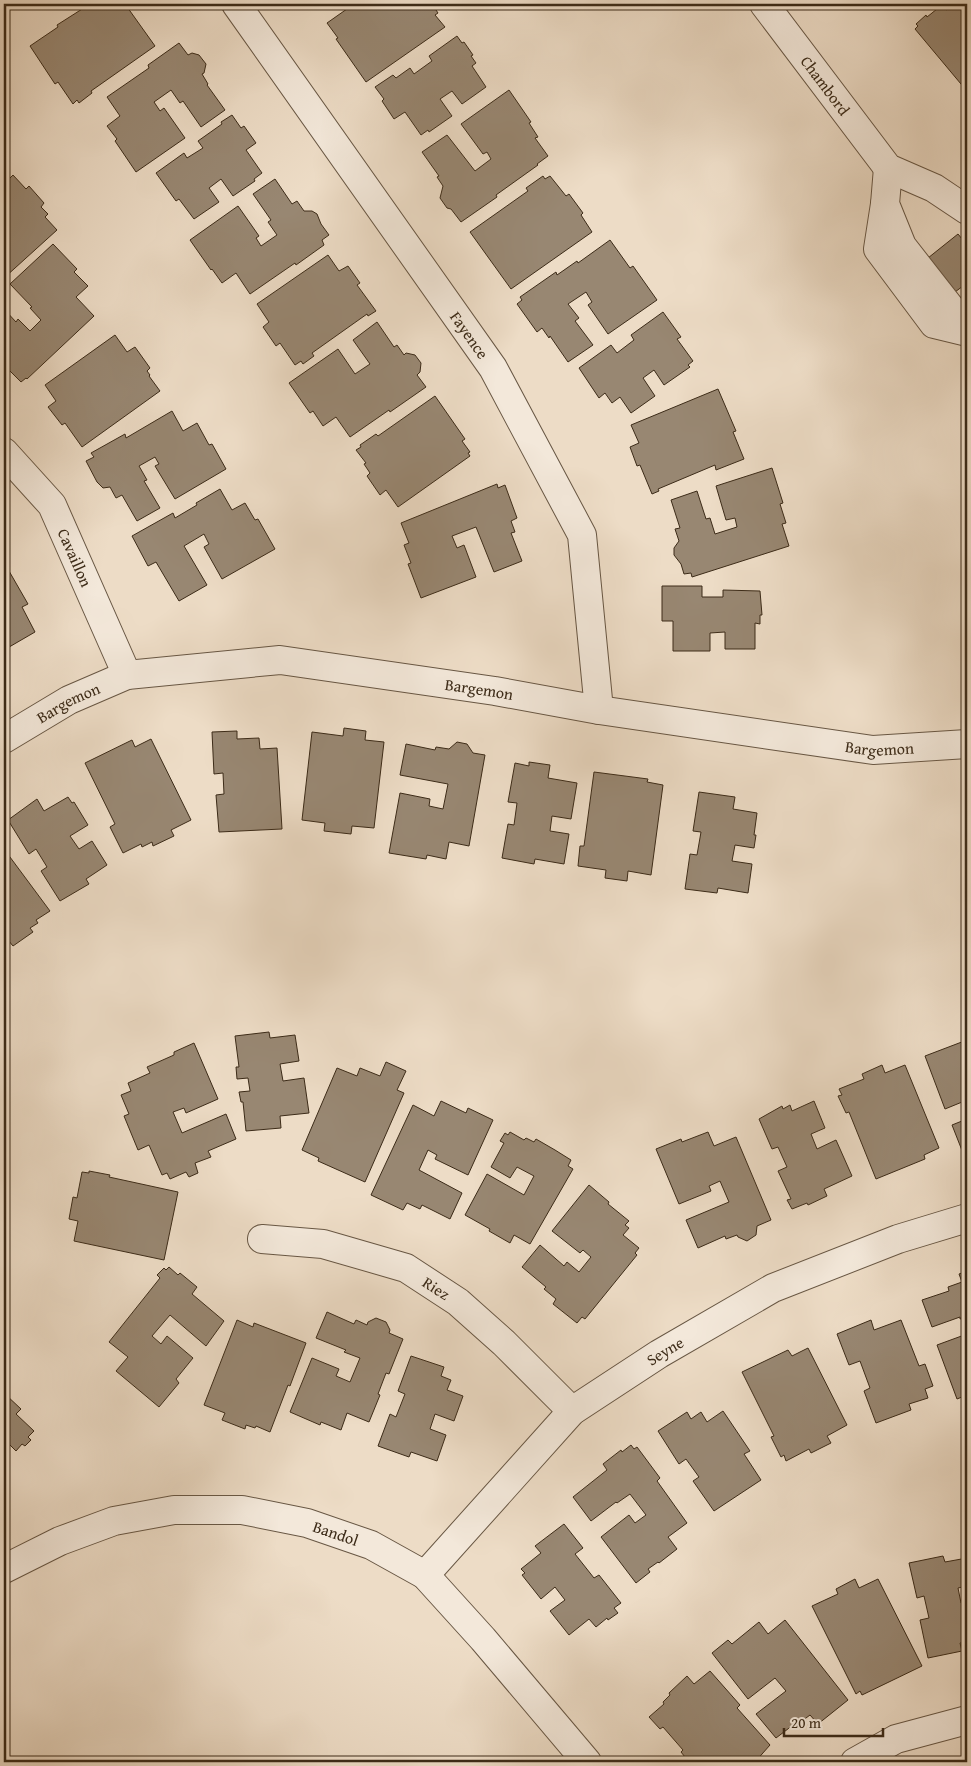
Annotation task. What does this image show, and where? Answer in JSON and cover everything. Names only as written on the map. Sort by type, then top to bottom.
[{"type":"street","name":"Fayence","points":[[236,4],[493,368],[582,535],[599,710]]},
{"type":"street","name":"Chambord","points":[[764,4],[888,168],[934,188],[967,210]]},
{"type":"street","points":[[888,168],[885,204],[902,246],[967,331]]},
{"type":"street","name":"Cavaillon","points":[[4,452],[52,505],[127,675]]},
{"type":"street","name":"Bargemon","points":[[4,739],[69,700],[127,675],[280,660],[496,691],[599,710],[873,750],[967,744]]},
{"type":"street","name":"Seyne","points":[[425,1575],[572,1411],[659,1354],[773,1288],[898,1239],[967,1218]]},
{"type":"street","name":"Riez","points":[[262,1239],[323,1244],[406,1268],[458,1302],[504,1342],[572,1411]]},
{"type":"street","name":"Bandol","points":[[4,1569],[60,1540],[114,1521],[174,1510],[242,1510],[307,1522],[370,1546],[425,1575],[508,1668],[587,1762]]},
{"type":"street","points":[[855,1762],[896,1739],[967,1720]]},
{"type":"building","points":[[90,4],[117,4],[119,6],[125,4],[155,46],[91,91],[92,93],[79,103],[77,100],[73,104],[58,82],[55,84],[30,46],[58,27],[57,25]]},
{"type":"building","points":[[354,4],[432,4],[438,13],[435,15],[445,27],[366,82],[327,23]]},
{"type":"building","points":[[954,4],[967,4],[966,90],[915,29],[918,26],[916,24],[926,15],[927,17],[942,5],[946,10]]},
{"type":"building","points":[[457,36],[473,55],[471,56],[476,63],[472,66],[486,87],[462,104],[452,91],[440,99],[452,116],[429,132],[428,130],[421,135],[405,112],[394,119],[382,101],[384,99],[375,87],[393,75],[396,78],[410,68],[414,74],[432,61],[429,56]]},
{"type":"building","points":[[179,43],[188,55],[192,53],[199,55],[206,64],[202,74],[207,85],[225,110],[201,127],[183,101],[180,103],[171,90],[154,102],[160,111],[164,108],[185,138],[136,172],[115,141],[117,139],[107,126],[120,116],[107,97],[149,68],[148,65]]},
{"type":"building","points":[[509,90],[531,122],[529,123],[538,137],[535,138],[548,156],[496,195],[497,197],[461,222],[440,198],[443,186],[437,177],[439,176],[422,152],[447,135],[475,171],[491,159],[487,152],[483,154],[461,124]]},
{"type":"building","points":[[232,115],[241,128],[244,126],[256,143],[246,150],[262,173],[254,179],[255,181],[233,196],[221,179],[209,188],[219,202],[194,219],[179,199],[176,201],[156,173],[184,153],[187,158],[203,148],[198,141]]},
{"type":"building","points":[[7,175],[10,178],[13,175],[26,189],[29,186],[44,203],[41,207],[48,214],[45,217],[57,230],[4,278],[4,178]]},
{"type":"building","points":[[543,176],[545,179],[550,176],[566,196],[569,194],[583,213],[581,215],[592,232],[511,289],[470,232],[528,191],[526,188]]},
{"type":"building","points":[[275,179],[292,204],[297,201],[304,211],[312,211],[317,214],[329,235],[322,240],[324,245],[250,294],[236,273],[222,283],[190,240],[238,206],[259,236],[256,238],[261,246],[277,235],[268,222],[271,220],[253,194]]},
{"type":"building","points":[[958,234],[967,245],[967,283],[955,292],[928,258]]},
{"type":"building","points":[[610,240],[630,268],[633,266],[657,300],[608,334],[588,305],[592,302],[586,292],[568,304],[579,318],[575,321],[593,345],[568,362],[550,336],[549,338],[542,328],[537,332],[517,304],[522,300],[520,297],[556,272],[557,275],[577,261],[578,263]]},
{"type":"building","points":[[53,244],[77,269],[74,272],[88,286],[76,297],[94,316],[27,379],[21,382],[4,366],[4,309],[16,322],[18,319],[30,331],[41,320],[30,308],[32,307],[10,284]]},
{"type":"building","points":[[328,255],[339,271],[348,266],[360,283],[357,285],[376,311],[368,316],[367,314],[312,353],[314,356],[303,364],[301,361],[295,365],[280,343],[276,346],[263,327],[269,322],[257,304]]},
{"type":"building","points":[[663,312],[681,337],[677,339],[693,361],[688,365],[690,367],[664,385],[654,370],[643,378],[655,396],[631,413],[620,397],[612,403],[605,393],[599,398],[579,368],[611,345],[617,353],[634,340],[631,335]]},
{"type":"building","points":[[377,322],[394,347],[397,345],[404,355],[406,353],[415,355],[421,363],[420,372],[417,375],[426,387],[350,437],[336,417],[323,426],[313,411],[310,413],[289,383],[338,349],[355,374],[370,364],[353,340]]},
{"type":"building","points":[[115,335],[127,352],[135,347],[150,368],[147,371],[149,376],[160,391],[82,447],[65,423],[62,425],[48,407],[56,401],[45,385]]},
{"type":"building","points":[[718,389],[736,431],[733,432],[744,459],[716,470],[715,465],[658,489],[659,491],[652,494],[640,465],[637,466],[630,447],[639,443],[631,425]]},
{"type":"building","points":[[435,396],[465,439],[462,441],[470,452],[468,453],[470,456],[398,507],[386,490],[380,495],[367,476],[370,473],[364,464],[366,463],[356,450],[376,434],[378,436]]},
{"type":"building","points":[[172,411],[183,431],[197,423],[209,445],[212,444],[226,469],[175,499],[155,466],[159,464],[155,457],[139,466],[147,480],[144,481],[160,508],[137,521],[122,495],[116,498],[110,487],[103,488],[97,482],[86,461],[94,457],[91,453],[125,434],[126,438]]},
{"type":"building","points":[[772,468],[783,503],[780,504],[786,523],[782,524],[789,546],[692,577],[691,573],[684,574],[681,564],[674,555],[674,548],[679,541],[675,529],[680,528],[671,500],[697,491],[706,519],[710,518],[715,534],[737,527],[735,518],[726,520],[716,486]]},
{"type":"building","points":[[497,484],[498,488],[505,485],[517,518],[511,521],[515,532],[511,533],[522,561],[494,572],[476,527],[452,536],[457,548],[464,545],[476,577],[421,598],[408,564],[411,563],[404,545],[409,543],[401,523]]},
{"type":"building","points":[[220,489],[232,510],[245,503],[255,520],[258,519],[275,549],[222,579],[204,547],[209,544],[204,534],[184,546],[207,585],[179,601],[156,562],[148,566],[132,536],[173,513],[175,518]]},
{"type":"building","points":[[9,571],[28,604],[22,607],[35,632],[4,650],[4,574]]},
{"type":"building","points":[[662,586],[702,586],[702,597],[723,597],[723,590],[760,591],[762,615],[760,615],[760,624],[755,623],[755,649],[725,649],[725,632],[710,633],[710,651],[673,651],[673,621],[662,621]]},
{"type":"building","points":[[344,728],[366,731],[365,740],[384,742],[374,828],[352,826],[351,834],[324,831],[325,823],[302,820],[312,732],[343,736]]},
{"type":"building","points":[[237,731],[237,739],[259,738],[260,749],[277,748],[282,829],[219,832],[216,795],[224,794],[223,773],[214,774],[212,732]]},
{"type":"building","points":[[151,739],[191,820],[171,830],[174,836],[153,846],[152,842],[142,847],[141,844],[123,853],[110,827],[115,824],[85,763],[132,740],[135,747]]},
{"type":"building","points":[[457,742],[467,744],[473,753],[485,755],[469,846],[449,842],[446,859],[427,855],[426,859],[389,853],[400,793],[430,799],[429,806],[443,809],[448,784],[400,775],[406,744],[435,750],[436,747],[449,749]]},
{"type":"building","points":[[529,762],[550,765],[548,778],[577,783],[571,819],[552,816],[550,831],[569,834],[564,864],[535,859],[534,864],[502,858],[508,824],[514,825],[517,803],[508,802],[515,763],[529,766]]},
{"type":"building","points":[[594,772],[648,779],[647,782],[663,785],[651,875],[628,871],[627,881],[605,878],[606,870],[578,866],[580,846],[584,846]]},
{"type":"building","points":[[699,792],[735,797],[733,809],[757,813],[754,848],[735,845],[732,861],[752,864],[748,893],[718,888],[717,893],[685,889],[690,854],[697,855],[701,832],[693,831]]},
{"type":"building","points":[[68,797],[72,803],[74,802],[88,825],[70,836],[79,849],[92,841],[107,865],[86,879],[89,884],[60,901],[41,871],[47,867],[36,849],[29,854],[8,820],[37,799],[44,811]]},
{"type":"building","points":[[4,849],[50,911],[36,920],[38,923],[30,928],[33,932],[13,946],[8,940],[4,943]]},
{"type":"building","points":[[269,1032],[270,1038],[295,1035],[299,1061],[280,1064],[283,1081],[304,1078],[309,1113],[280,1116],[281,1128],[246,1131],[243,1102],[241,1102],[239,1092],[250,1091],[248,1078],[237,1079],[236,1067],[239,1067],[235,1036]]},
{"type":"building","points":[[967,1040],[967,1100],[945,1109],[925,1056]]},
{"type":"building","points":[[194,1043],[218,1099],[186,1113],[184,1108],[173,1112],[182,1133],[226,1114],[236,1139],[208,1151],[211,1157],[195,1163],[198,1173],[189,1177],[186,1172],[170,1179],[167,1173],[162,1175],[149,1145],[138,1150],[124,1116],[129,1114],[121,1095],[131,1091],[128,1083],[150,1073],[147,1067],[174,1055],[174,1052]]},
{"type":"building","points":[[386,1062],[406,1071],[397,1090],[404,1093],[365,1182],[318,1161],[319,1158],[302,1150],[337,1068],[357,1076],[360,1068],[380,1076]]},
{"type":"building","points":[[882,1065],[885,1073],[905,1065],[939,1148],[924,1155],[925,1159],[876,1179],[849,1112],[846,1113],[838,1096],[842,1095],[839,1089],[864,1079],[862,1074]]},
{"type":"building","points":[[441,1101],[466,1113],[468,1108],[493,1120],[468,1175],[435,1159],[437,1155],[428,1150],[419,1170],[462,1193],[450,1219],[422,1205],[420,1209],[407,1203],[403,1210],[371,1195],[413,1105],[434,1116]]},
{"type":"building","points":[[814,1101],[825,1128],[811,1134],[817,1149],[836,1140],[852,1176],[824,1189],[827,1196],[808,1205],[807,1203],[792,1209],[787,1200],[791,1199],[778,1171],[787,1167],[778,1147],[772,1149],[759,1119],[782,1106],[783,1109],[790,1105],[792,1111]]},
{"type":"building","points":[[967,1119],[967,1151],[963,1153],[952,1125]]},
{"type":"building","points":[[510,1132],[524,1140],[526,1138],[534,1142],[536,1139],[555,1150],[571,1160],[568,1166],[573,1169],[530,1244],[514,1235],[510,1243],[465,1215],[487,1174],[524,1195],[534,1176],[517,1167],[510,1178],[491,1167],[504,1143],[500,1141],[505,1133],[508,1135]]},
{"type":"building","points":[[708,1132],[714,1146],[736,1137],[771,1220],[757,1226],[756,1235],[747,1241],[737,1235],[726,1239],[725,1236],[698,1248],[686,1220],[729,1202],[720,1181],[709,1186],[711,1191],[679,1204],[656,1149],[681,1139],[682,1142]]},
{"type":"building","points":[[89,1171],[178,1192],[164,1260],[74,1241],[78,1221],[69,1219],[73,1197],[77,1198],[82,1172],[89,1173]]},
{"type":"building","points":[[589,1185],[629,1221],[625,1225],[629,1228],[623,1235],[639,1248],[635,1253],[637,1255],[585,1319],[582,1317],[577,1323],[553,1304],[556,1299],[544,1289],[546,1287],[522,1267],[540,1245],[564,1266],[567,1262],[579,1272],[591,1257],[583,1250],[580,1253],[552,1231]]},
{"type":"building","points":[[169,1267],[178,1275],[180,1273],[197,1287],[192,1294],[224,1321],[206,1346],[170,1315],[152,1336],[161,1344],[167,1336],[193,1358],[176,1379],[179,1383],[159,1407],[116,1371],[128,1357],[109,1342],[160,1278],[157,1275],[164,1268],[166,1270]]},
{"type":"building","points":[[967,1271],[967,1317],[960,1319],[960,1317],[932,1327],[922,1300],[949,1291],[948,1287],[962,1282],[959,1274]]},
{"type":"building","points":[[327,1312],[354,1324],[356,1320],[367,1325],[368,1322],[376,1318],[386,1322],[390,1330],[389,1333],[403,1339],[389,1374],[386,1373],[378,1394],[380,1395],[369,1422],[347,1413],[341,1430],[321,1422],[320,1425],[290,1412],[312,1358],[339,1369],[336,1376],[350,1382],[360,1358],[316,1338]]},
{"type":"building","points":[[237,1320],[253,1327],[254,1323],[306,1343],[270,1432],[256,1426],[255,1428],[246,1425],[245,1429],[222,1420],[225,1413],[204,1405]]},
{"type":"building","points":[[871,1320],[874,1330],[901,1320],[919,1366],[925,1364],[933,1386],[925,1389],[928,1398],[909,1404],[911,1410],[876,1423],[864,1391],[870,1388],[860,1361],[849,1365],[837,1334]]},
{"type":"building","points":[[967,1334],[967,1395],[957,1399],[937,1345]]},
{"type":"building","points":[[808,1348],[847,1425],[827,1436],[831,1443],[811,1453],[809,1449],[786,1461],[784,1455],[781,1457],[771,1437],[774,1436],[742,1372],[788,1350],[792,1356]]},
{"type":"building","points":[[411,1356],[444,1367],[441,1376],[451,1380],[447,1390],[463,1396],[454,1421],[435,1414],[430,1429],[446,1435],[437,1461],[411,1452],[409,1457],[378,1446],[390,1414],[396,1417],[405,1394],[398,1391]]},
{"type":"building","points":[[5,1394],[21,1409],[16,1414],[34,1431],[28,1437],[31,1440],[25,1446],[22,1444],[16,1451],[4,1439]]},
{"type":"building","points":[[723,1411],[750,1451],[744,1454],[761,1480],[714,1511],[693,1481],[699,1477],[686,1459],[679,1464],[658,1431],[687,1412],[691,1419],[701,1412],[707,1422]]},
{"type":"building","points":[[631,1445],[634,1449],[637,1447],[660,1478],[657,1481],[687,1523],[668,1537],[677,1549],[648,1569],[650,1572],[636,1583],[601,1537],[629,1515],[635,1523],[646,1515],[630,1494],[591,1521],[573,1497],[607,1470],[603,1464]]},
{"type":"building","points":[[564,1524],[583,1548],[575,1554],[594,1578],[599,1575],[621,1603],[614,1608],[618,1613],[608,1620],[607,1618],[596,1627],[589,1619],[569,1635],[550,1611],[565,1600],[555,1587],[541,1599],[522,1575],[525,1573],[521,1569],[541,1553],[535,1546]]},
{"type":"building","points":[[943,1556],[945,1562],[967,1558],[967,1586],[958,1588],[961,1603],[967,1602],[967,1642],[960,1643],[962,1651],[928,1658],[920,1620],[929,1618],[924,1596],[917,1598],[909,1563]]},
{"type":"building","points":[[855,1579],[859,1588],[878,1579],[922,1666],[862,1695],[860,1691],[856,1694],[812,1606],[838,1594],[836,1589]]},
{"type":"building","points":[[785,1620],[848,1700],[818,1724],[810,1715],[802,1721],[801,1719],[776,1738],[756,1714],[786,1691],[775,1678],[748,1699],[712,1653],[728,1640],[732,1644],[759,1622],[768,1634]]},
{"type":"building","points":[[710,1671],[740,1705],[737,1708],[770,1745],[755,1762],[689,1762],[681,1752],[683,1750],[663,1727],[660,1729],[649,1717],[664,1704],[663,1702],[670,1695],[669,1693],[687,1676],[694,1684]]}]
